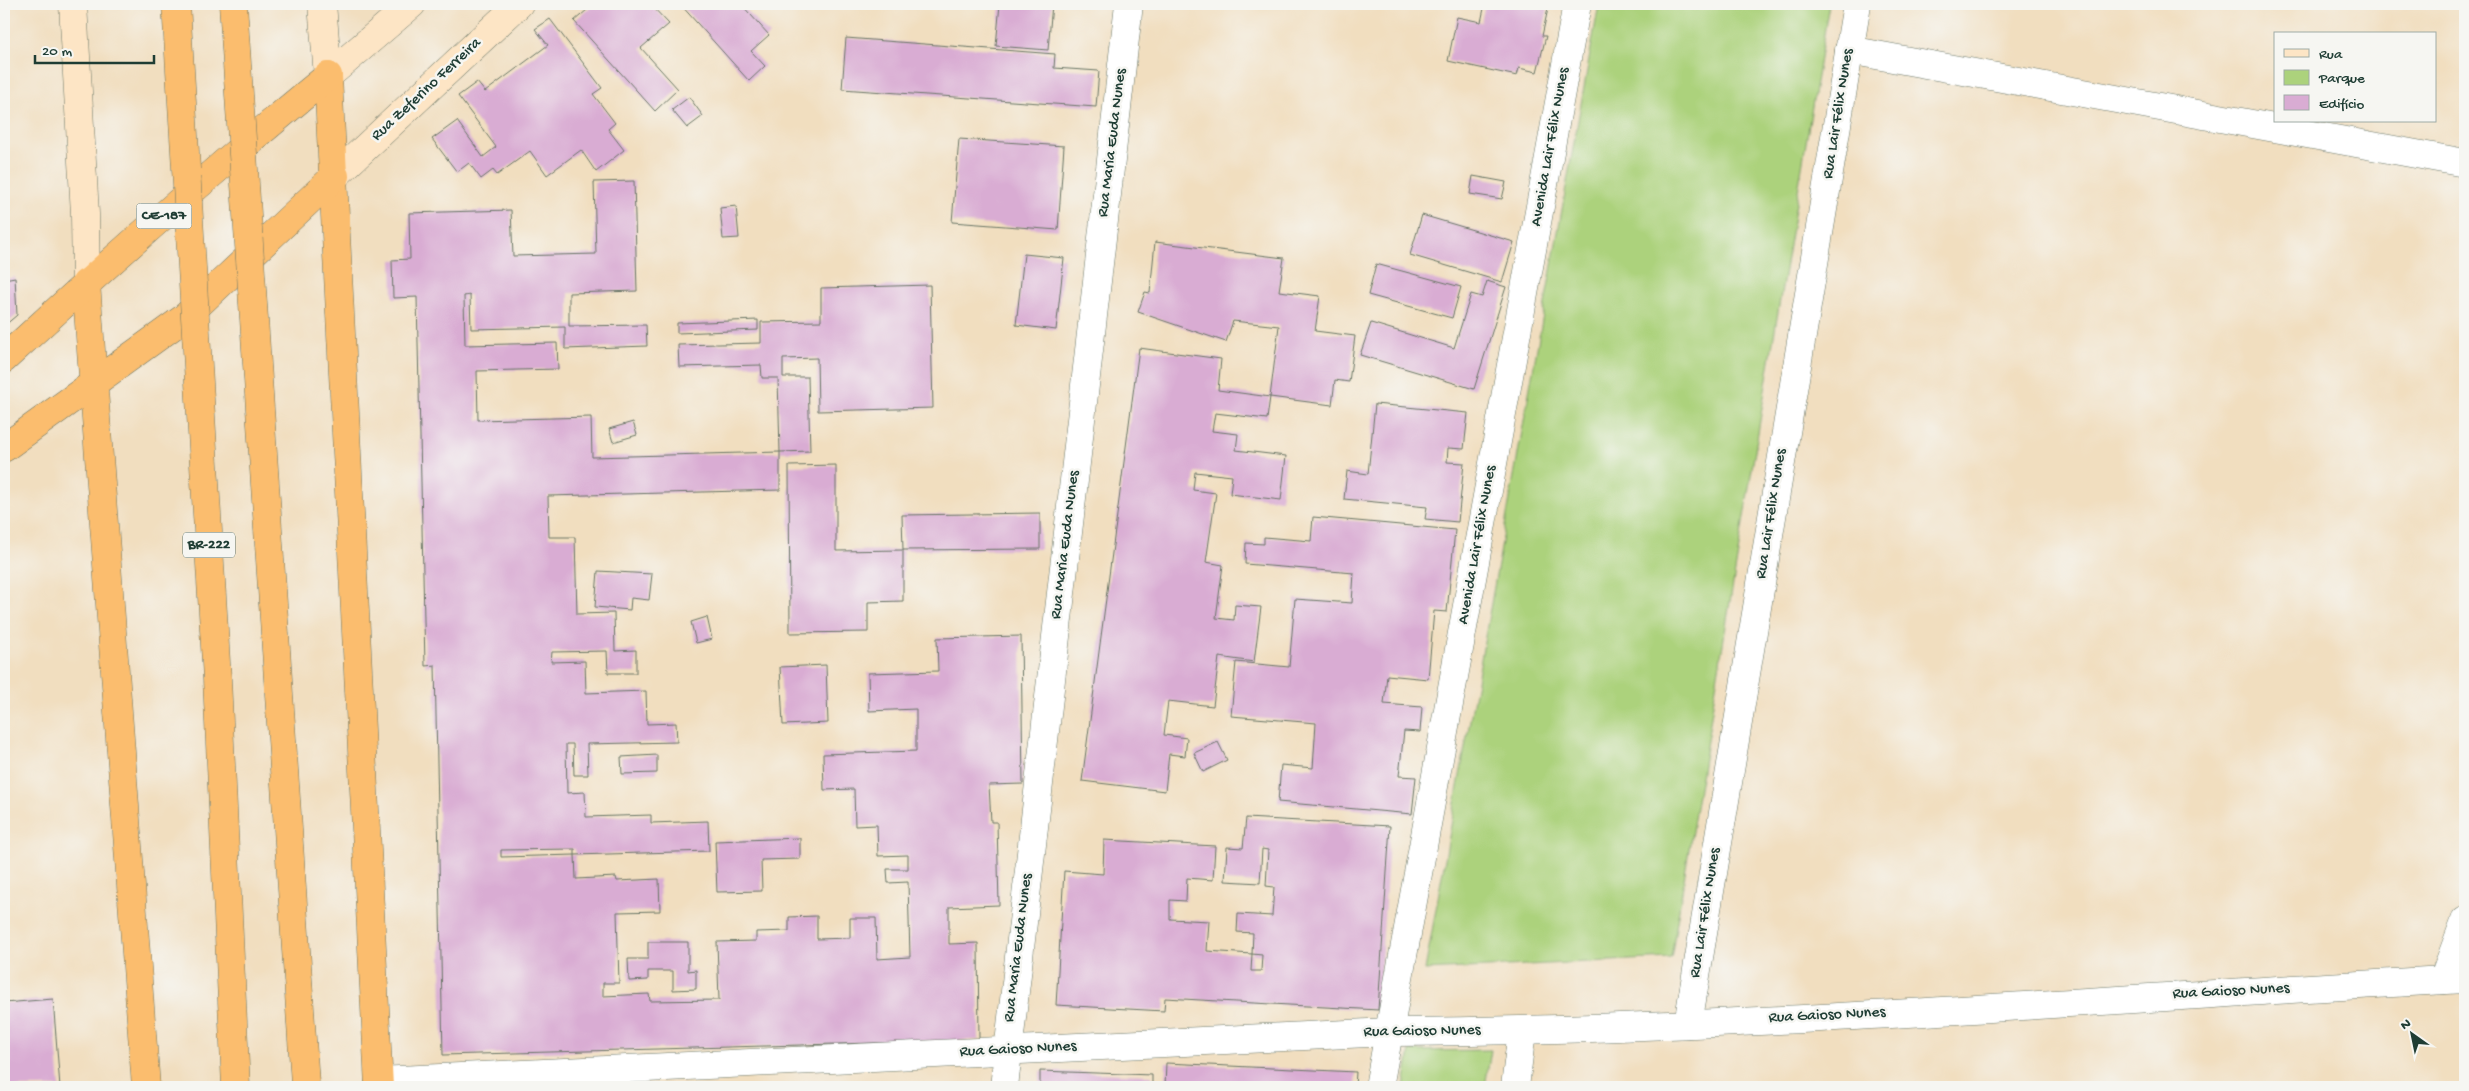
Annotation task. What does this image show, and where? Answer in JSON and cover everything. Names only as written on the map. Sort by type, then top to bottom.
[{"type":"highway","name":"BR-222","points":[[176,4],[217,679],[236,1087]]},
{"type":"highway","points":[[233,4],[305,1087]]},
{"type":"highway","name":"CE-187","points":[[4,359],[86,283],[253,138],[328,76]]},
{"type":"highway","points":[[328,76],[335,176],[379,1084]]},
{"type":"highway","points":[[4,448],[93,386],[184,318],[335,176]]},
{"type":"highway","points":[[86,283],[146,1087]]},
{"type":"main road","points":[[73,4],[85,214],[86,283]]},
{"type":"main road","points":[[322,4],[328,76]]},
{"type":"main road","name":"CE-187","points":[[328,76],[412,4]]},
{"type":"main road","name":"Rua Zeferino Ferreira","points":[[335,176],[519,4]]},
{"type":"street","name":"Rua Maria Euda Nunes","points":[[1004,1087],[1129,4]]},
{"type":"street","name":"Avenida Lair Félix Nunes","points":[[1379,1087],[1577,4]]},
{"type":"street","name":"Rua Lair Félix Nunes","points":[[1688,1024],[1857,4]]},
{"type":"street","points":[[1849,50],[2465,163]]},
{"type":"street","points":[[2454,979],[2465,921]]},
{"type":"street","name":"Rua Gaioso Nunes","points":[[379,1084],[1389,1032],[1522,1031],[1688,1024],[2454,979]]},
{"type":"street","points":[[1515,1087],[1522,1031]]},
{"type":"green space","points":[[1599,4],[1829,4],[1671,958],[1425,970]]},
{"type":"green space","points":[[1491,1050],[1485,1087],[1404,1087],[1410,1051]]},
{"type":"building","points":[[594,4],[650,4],[669,24],[641,48],[678,89],[655,111],[574,21]]},
{"type":"building","points":[[680,4],[741,4],[769,35],[751,51],[765,66],[749,81]]},
{"type":"building","points":[[1000,4],[1052,4],[1048,50],[996,46]]},
{"type":"building","points":[[1485,4],[1549,4],[1542,36],[1546,36],[1537,72],[1519,68],[1517,76],[1448,61],[1457,17],[1481,22]]},
{"type":"building","points":[[550,19],[602,88],[593,94],[615,123],[608,129],[624,150],[596,172],[581,150],[547,175],[530,151],[497,175],[493,170],[481,179],[469,163],[457,172],[432,139],[457,121],[483,157],[496,147],[458,96],[477,82],[485,92],[548,45],[535,29]]},
{"type":"building","points":[[846,38],[1055,54],[1054,68],[1099,71],[1096,107],[842,89]]},
{"type":"building","points":[[689,97],[703,116],[687,128],[672,110]]},
{"type":"building","points":[[959,139],[1064,146],[1058,230],[952,222]]},
{"type":"building","points":[[1473,176],[1506,182],[1502,199],[1470,194]]},
{"type":"building","points":[[634,181],[637,291],[569,293],[569,326],[646,325],[647,346],[565,349],[565,327],[471,329],[470,295],[464,296],[465,345],[557,343],[558,369],[477,371],[478,420],[591,417],[592,457],[780,452],[780,490],[548,496],[549,537],[575,537],[577,614],[614,613],[615,651],[636,650],[636,673],[608,673],[607,651],[552,652],[551,662],[585,661],[586,693],[646,691],[647,724],[676,723],[677,742],[587,744],[588,775],[574,775],[573,744],[566,744],[567,793],[585,792],[586,817],[651,815],[651,823],[708,821],[709,851],[575,855],[576,879],[616,877],[617,881],[659,879],[660,911],[617,912],[619,983],[603,983],[603,996],[649,994],[650,1001],[719,1000],[717,942],[756,941],[756,932],[789,931],[789,917],[817,916],[817,939],[850,938],[850,918],[876,918],[877,959],[910,957],[908,882],[888,883],[887,869],[908,869],[908,855],[878,856],[877,825],[855,826],[854,789],[824,790],[823,754],[916,751],[916,709],[869,711],[868,673],[938,671],[937,638],[1021,636],[1023,784],[989,785],[991,822],[997,822],[999,905],[949,907],[949,944],[978,943],[979,1040],[443,1055],[435,665],[425,666],[417,297],[393,298],[392,260],[410,259],[409,213],[511,210],[513,256],[596,254],[594,182]],"holes":[[[575,849],[575,855],[501,857],[501,850]]]},
{"type":"building","points":[[736,206],[739,238],[723,239],[720,208]]},
{"type":"building","points":[[1422,215],[1514,242],[1502,282],[1410,255]]},
{"type":"building","points":[[1155,242],[1284,258],[1279,291],[1320,296],[1315,331],[1355,336],[1349,382],[1335,380],[1332,405],[1270,397],[1279,326],[1233,321],[1226,342],[1138,312],[1145,292],[1150,293]]},
{"type":"building","points":[[1024,254],[1064,258],[1056,330],[1016,325]]},
{"type":"building","points":[[1376,264],[1461,287],[1452,318],[1368,295]]},
{"type":"building","points":[[15,277],[17,315],[4,326],[4,279]]},
{"type":"building","points":[[1487,281],[1506,287],[1474,389],[1360,355],[1371,323],[1454,348],[1471,294],[1482,297]]},
{"type":"building","points":[[930,285],[933,408],[818,411],[817,358],[783,359],[783,377],[808,377],[810,451],[780,452],[778,378],[762,378],[761,365],[679,367],[678,345],[761,343],[761,322],[821,321],[821,288]]},
{"type":"building","points":[[758,320],[758,330],[677,333],[677,323]]},
{"type":"building","points":[[1139,348],[1221,359],[1218,390],[1270,397],[1267,419],[1215,413],[1212,431],[1238,434],[1236,450],[1286,456],[1281,500],[1230,494],[1232,476],[1195,472],[1193,490],[1216,493],[1206,562],[1223,565],[1216,618],[1234,620],[1235,605],[1261,607],[1254,662],[1219,657],[1213,706],[1168,701],[1164,735],[1187,738],[1185,756],[1169,754],[1165,791],[1082,781]]},
{"type":"building","points":[[1375,404],[1468,413],[1464,449],[1448,448],[1447,462],[1464,463],[1458,522],[1425,519],[1427,507],[1344,499],[1347,471],[1368,474]]},
{"type":"building","points":[[633,422],[637,435],[613,442],[609,429]]},
{"type":"building","points":[[836,465],[836,551],[903,550],[903,601],[868,602],[868,632],[790,633],[789,466]]},
{"type":"building","points":[[1040,513],[1040,549],[903,550],[902,515]]},
{"type":"building","points":[[1313,517],[1455,530],[1447,612],[1434,611],[1428,679],[1387,675],[1384,704],[1422,707],[1420,732],[1404,731],[1399,776],[1416,777],[1412,814],[1278,802],[1281,765],[1313,768],[1316,723],[1231,716],[1236,662],[1289,667],[1295,599],[1352,603],[1354,573],[1245,564],[1246,543],[1264,544],[1264,537],[1311,541]]},
{"type":"building","points":[[598,571],[652,574],[649,600],[631,598],[630,610],[595,607]]},
{"type":"building","points":[[707,617],[712,639],[696,643],[691,622]]},
{"type":"building","points":[[826,665],[828,723],[783,725],[780,667]]},
{"type":"building","points":[[1218,742],[1227,760],[1203,772],[1194,753]]},
{"type":"building","points":[[657,755],[657,773],[622,774],[621,757]]},
{"type":"building","points":[[1246,818],[1390,826],[1378,1010],[1165,998],[1164,1011],[1056,1005],[1064,871],[1103,874],[1104,840],[1215,846],[1213,880],[1187,878],[1186,901],[1170,900],[1170,919],[1209,921],[1207,951],[1252,954],[1253,933],[1237,932],[1238,914],[1272,916],[1274,887],[1266,886],[1268,850],[1262,849],[1260,883],[1225,881],[1227,847],[1243,848]],"holes":[[[1252,954],[1262,955],[1261,971],[1251,971]]]},
{"type":"building","points":[[800,838],[800,859],[761,860],[762,891],[717,892],[715,841]]},
{"type":"building","points":[[648,942],[688,942],[688,971],[696,970],[696,989],[673,990],[673,971],[648,971],[648,980],[629,981],[628,959],[648,959]]},
{"type":"building","points":[[53,999],[60,1087],[4,1087],[4,1003]]},
{"type":"building","points":[[1166,1063],[1356,1072],[1355,1087],[1165,1087]]},
{"type":"building","points":[[1040,1071],[1152,1075],[1152,1087],[1040,1087]]}]
